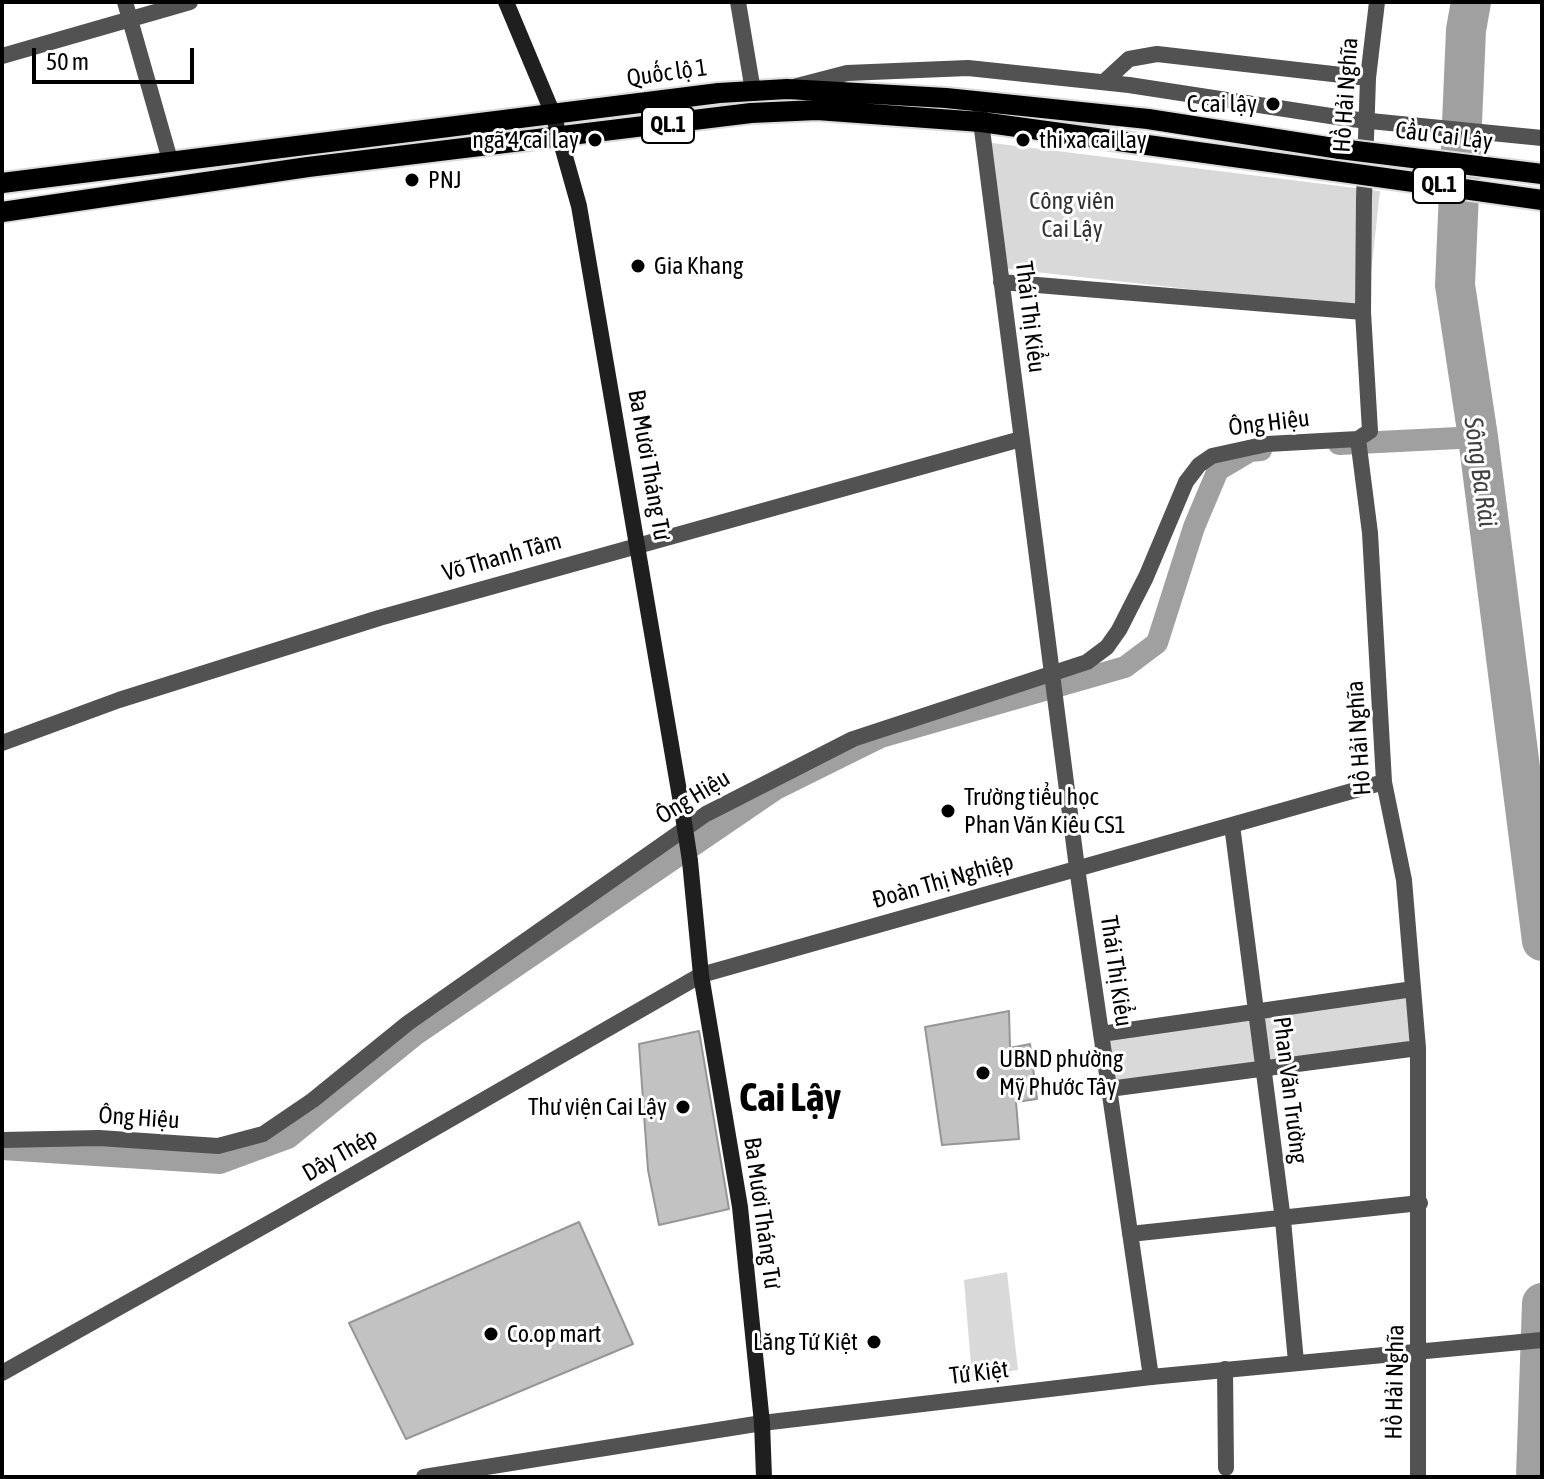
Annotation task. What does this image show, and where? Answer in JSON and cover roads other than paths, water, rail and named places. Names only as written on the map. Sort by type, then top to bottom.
[{"type":"main road","name":"Ba Mươi Tháng Tư","points":[[506,2],[561,137],[589,251],[681,803],[701,975],[740,1207],[762,1423],[764,1477]]},
{"type":"main road","name":"Quốc lộ 1","points":[[2,183],[553,114],[787,89],[980,112],[1335,171]]},
{"type":"main road","name":"Quốc lộ 1","points":[[2,212],[308,167],[751,113],[817,110],[980,112],[1148,119],[1340,149]]},
{"type":"main road","name":"Cầu Cai Lậy","points":[[1340,149],[1542,174]]},
{"type":"main road","name":"Cầu Cai Lậy","points":[[1335,171],[1542,200]]},
{"type":"street","points":[[125,2],[170,160]]},
{"type":"street","points":[[2,56],[190,2]]},
{"type":"street","points":[[738,2],[753,91]]},
{"type":"street","name":"Hồ Hải Nghĩa","points":[[1377,2],[1368,78],[1363,312],[1370,431],[1358,439],[1370,533],[1384,782],[1404,880],[1418,1048],[1418,1477]]},
{"type":"street","points":[[1104,82],[1129,59],[1157,54],[1368,78]]},
{"type":"street","name":"Cầu Cai Lậy","points":[[787,89],[847,73],[916,68],[1018,71],[1350,119],[1542,138]]},
{"type":"street","name":"Thái Thị Kiểu","points":[[980,112],[1077,868],[1151,1377]]},
{"type":"street","points":[[1001,282],[1363,312]]},
{"type":"street","name":"Võ Thanh Tâm","points":[[2,743],[119,700],[351,627],[1021,439]]},
{"type":"street","name":"Ông Hiệu","points":[[2,1140],[99,1138],[218,1146],[263,1134],[313,1100],[408,1023],[706,814],[853,739],[1087,662],[1107,647],[1119,630],[1146,577],[1186,482],[1199,465],[1233,449],[1358,439]]},
{"type":"street","name":"Đoàn Thị Nghiệp","points":[[701,975],[1384,782]]},
{"type":"street","name":"Phan Văn Trường","points":[[1232,825],[1261,1070],[1283,1220],[1296,1362]]},
{"type":"street","name":"Dây Thép","points":[[2,1373],[701,975]]},
{"type":"street","points":[[1101,1034],[1413,989]]},
{"type":"street","points":[[1109,1089],[1418,1048]]},
{"type":"street","points":[[1130,1234],[1420,1203]]},
{"type":"street","name":"Tứ Kiệt","points":[[424,1477],[762,1423],[1225,1369],[1542,1340]]},
{"type":"street","points":[[1225,1369],[1226,1468]]},
{"type":"waterway","name":"Sông Ba Rài","points":[[1471,2],[1466,30],[1455,285],[1478,437],[1542,941]]},
{"type":"waterway","points":[[1339,444],[1478,437]]},
{"type":"waterway","points":[[2,1149],[220,1163],[288,1138],[415,1035],[776,789],[881,737],[1125,667],[1157,643],[1194,527],[1218,470],[1250,451],[1261,450]]},
{"type":"waterway","name":"Sông Ba Rài","points":[[1536,1477],[1542,1303]]},
{"type":"place","name":"C cai lậy","points":[[1273,104]]},
{"type":"place","name":"ngã 4 cai lay","points":[[595,140]]},
{"type":"place","name":"thi xa cai lay","points":[[1023,140]]},
{"type":"place","name":"PNJ","points":[[412,180]]},
{"type":"place","name":"Gia Khang","points":[[638,266]]},
{"type":"place","name":"Trường tiểu học Phan Văn Kiêu CS1","points":[[948,811]]},
{"type":"place","name":"UBND phường Mỹ Phước Tây","points":[[983,1073]]},
{"type":"place","name":"Thư viện Cai Lậy","points":[[683,1107]]},
{"type":"place","name":"Co.op mart","points":[[491,1334]]},
{"type":"place","name":"Lăng Tứ Kiệt","points":[[874,1342]]},
{"type":"district","name":"Cai Lậy","points":[[790,1098]]},
{"type":"park label","name":"Công viên Cai Lậy","points":[[1072,215]]}]
